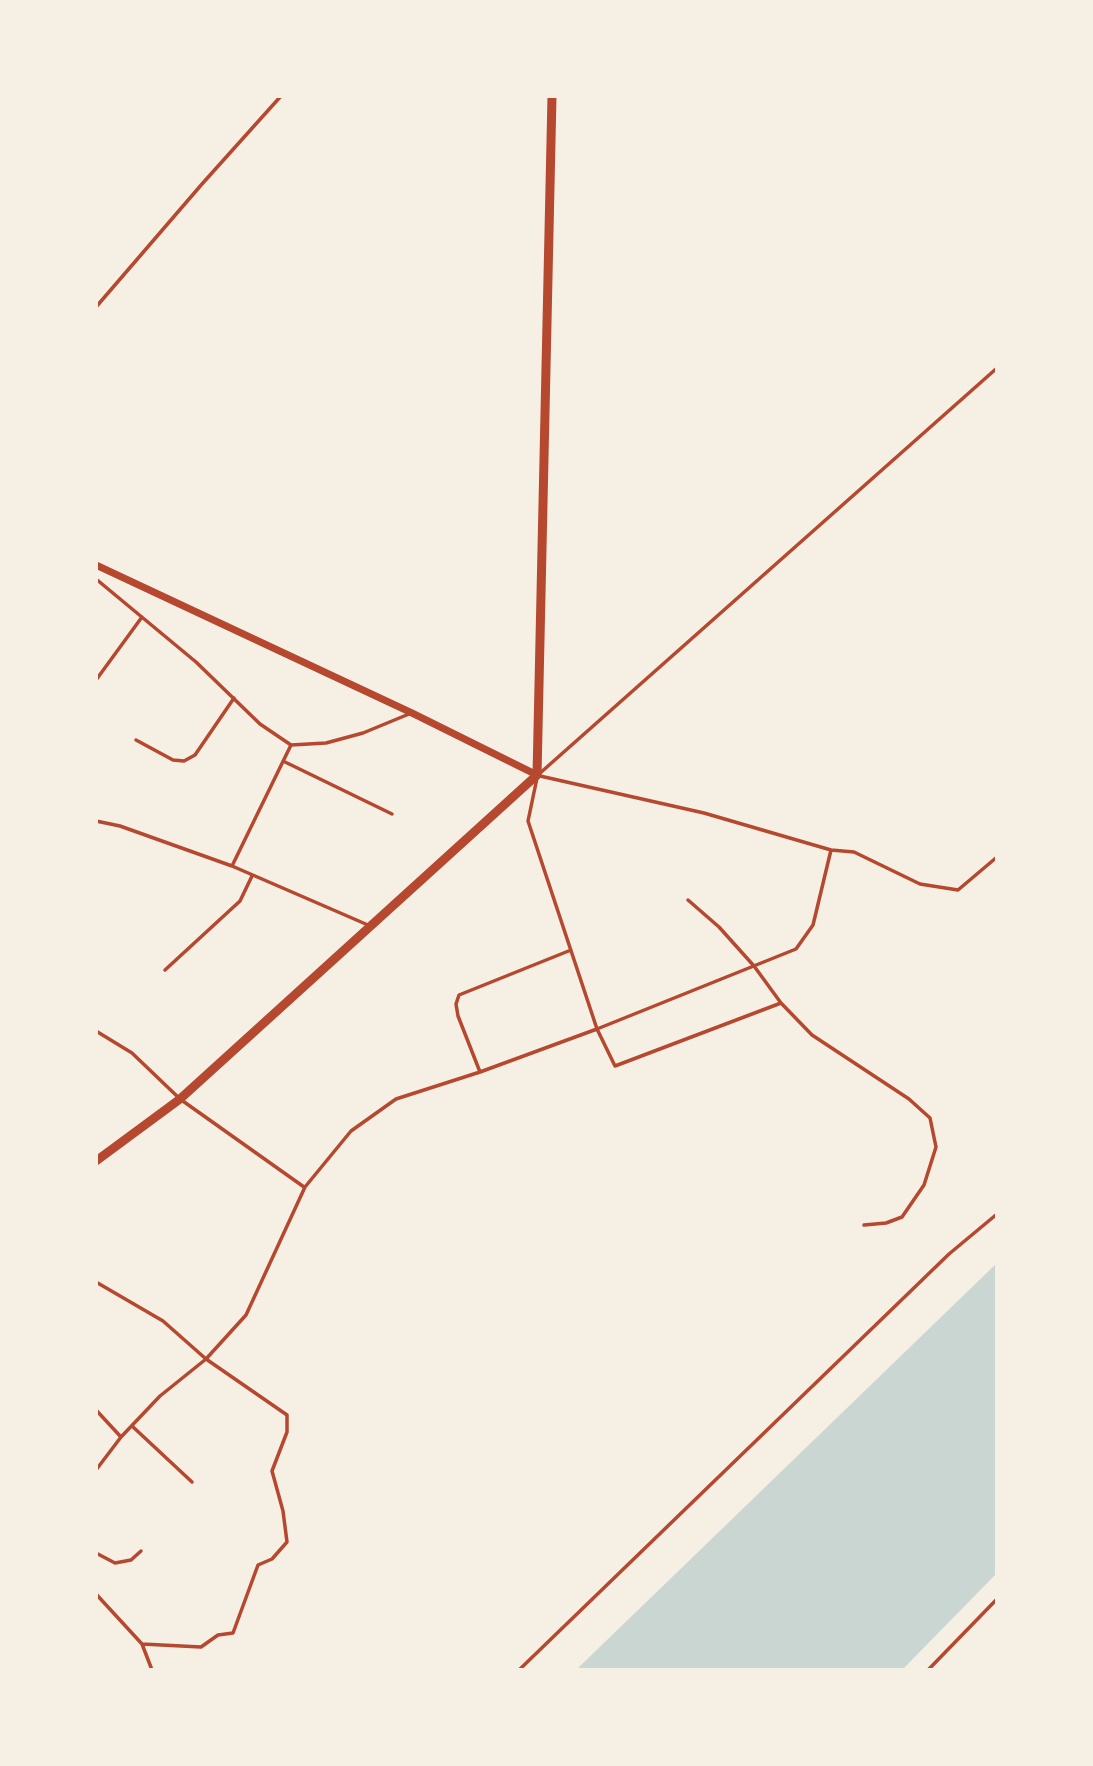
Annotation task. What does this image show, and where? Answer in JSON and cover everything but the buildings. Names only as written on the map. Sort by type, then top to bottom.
[{"type":"street","points":[[96,1161],[180,1098],[537,775],[552,96]]},
{"type":"street","points":[[96,565],[412,713],[537,775]]},
{"type":"lane","points":[[96,307],[281,96]]},
{"type":"lane","points":[[781,1003],[615,1066],[597,1029],[528,821],[537,775],[997,368]]},
{"type":"lane","points":[[97,580],[195,662],[273,735],[291,745],[326,743],[363,733],[412,713]]},
{"type":"lane","points":[[96,680],[142,617]]},
{"type":"lane","points":[[136,740],[173,760],[184,761],[195,755],[234,698]]},
{"type":"lane","points":[[232,866],[291,745]]},
{"type":"lane","points":[[283,761],[391,814]]},
{"type":"lane","points":[[537,775],[704,813],[831,850],[854,852],[920,884],[958,890],[997,857]]},
{"type":"lane","points":[[96,821],[120,826],[232,866],[370,926]]},
{"type":"lane","points":[[96,1470],[121,1437],[160,1396],[206,1359],[246,1315],[305,1187],[351,1131],[396,1099],[480,1072],[597,1029],[796,949],[813,925],[831,850]]},
{"type":"lane","points":[[165,970],[240,901],[252,876]]},
{"type":"lane","points":[[688,900],[719,927],[754,966],[781,1003],[812,1035],[909,1099],[929,1118],[936,1147],[924,1185],[902,1217],[886,1223],[864,1226]]},
{"type":"lane","points":[[480,1072],[458,1016],[456,1004],[459,995],[570,950]]},
{"type":"lane","points":[[96,1031],[132,1053],[180,1098],[305,1187]]},
{"type":"lane","points":[[519,1670],[939,1264],[997,1214]]},
{"type":"lane","points":[[96,1282],[163,1321],[206,1359],[287,1415],[287,1432],[272,1471],[283,1511],[287,1542],[272,1559],[258,1565],[233,1633],[218,1635],[201,1647],[142,1644]]},
{"type":"lane","points":[[96,1410],[121,1437]]},
{"type":"lane","points":[[132,1426],[192,1482]]},
{"type":"lane","points":[[96,1553],[115,1563],[131,1560],[141,1551]]},
{"type":"lane","points":[[96,1594],[142,1644],[152,1670]]},
{"type":"lane","points":[[928,1670],[997,1599]]},
{"type":"shaded area","points":[[997,1263],[997,1573],[902,1670],[576,1670]]}]
